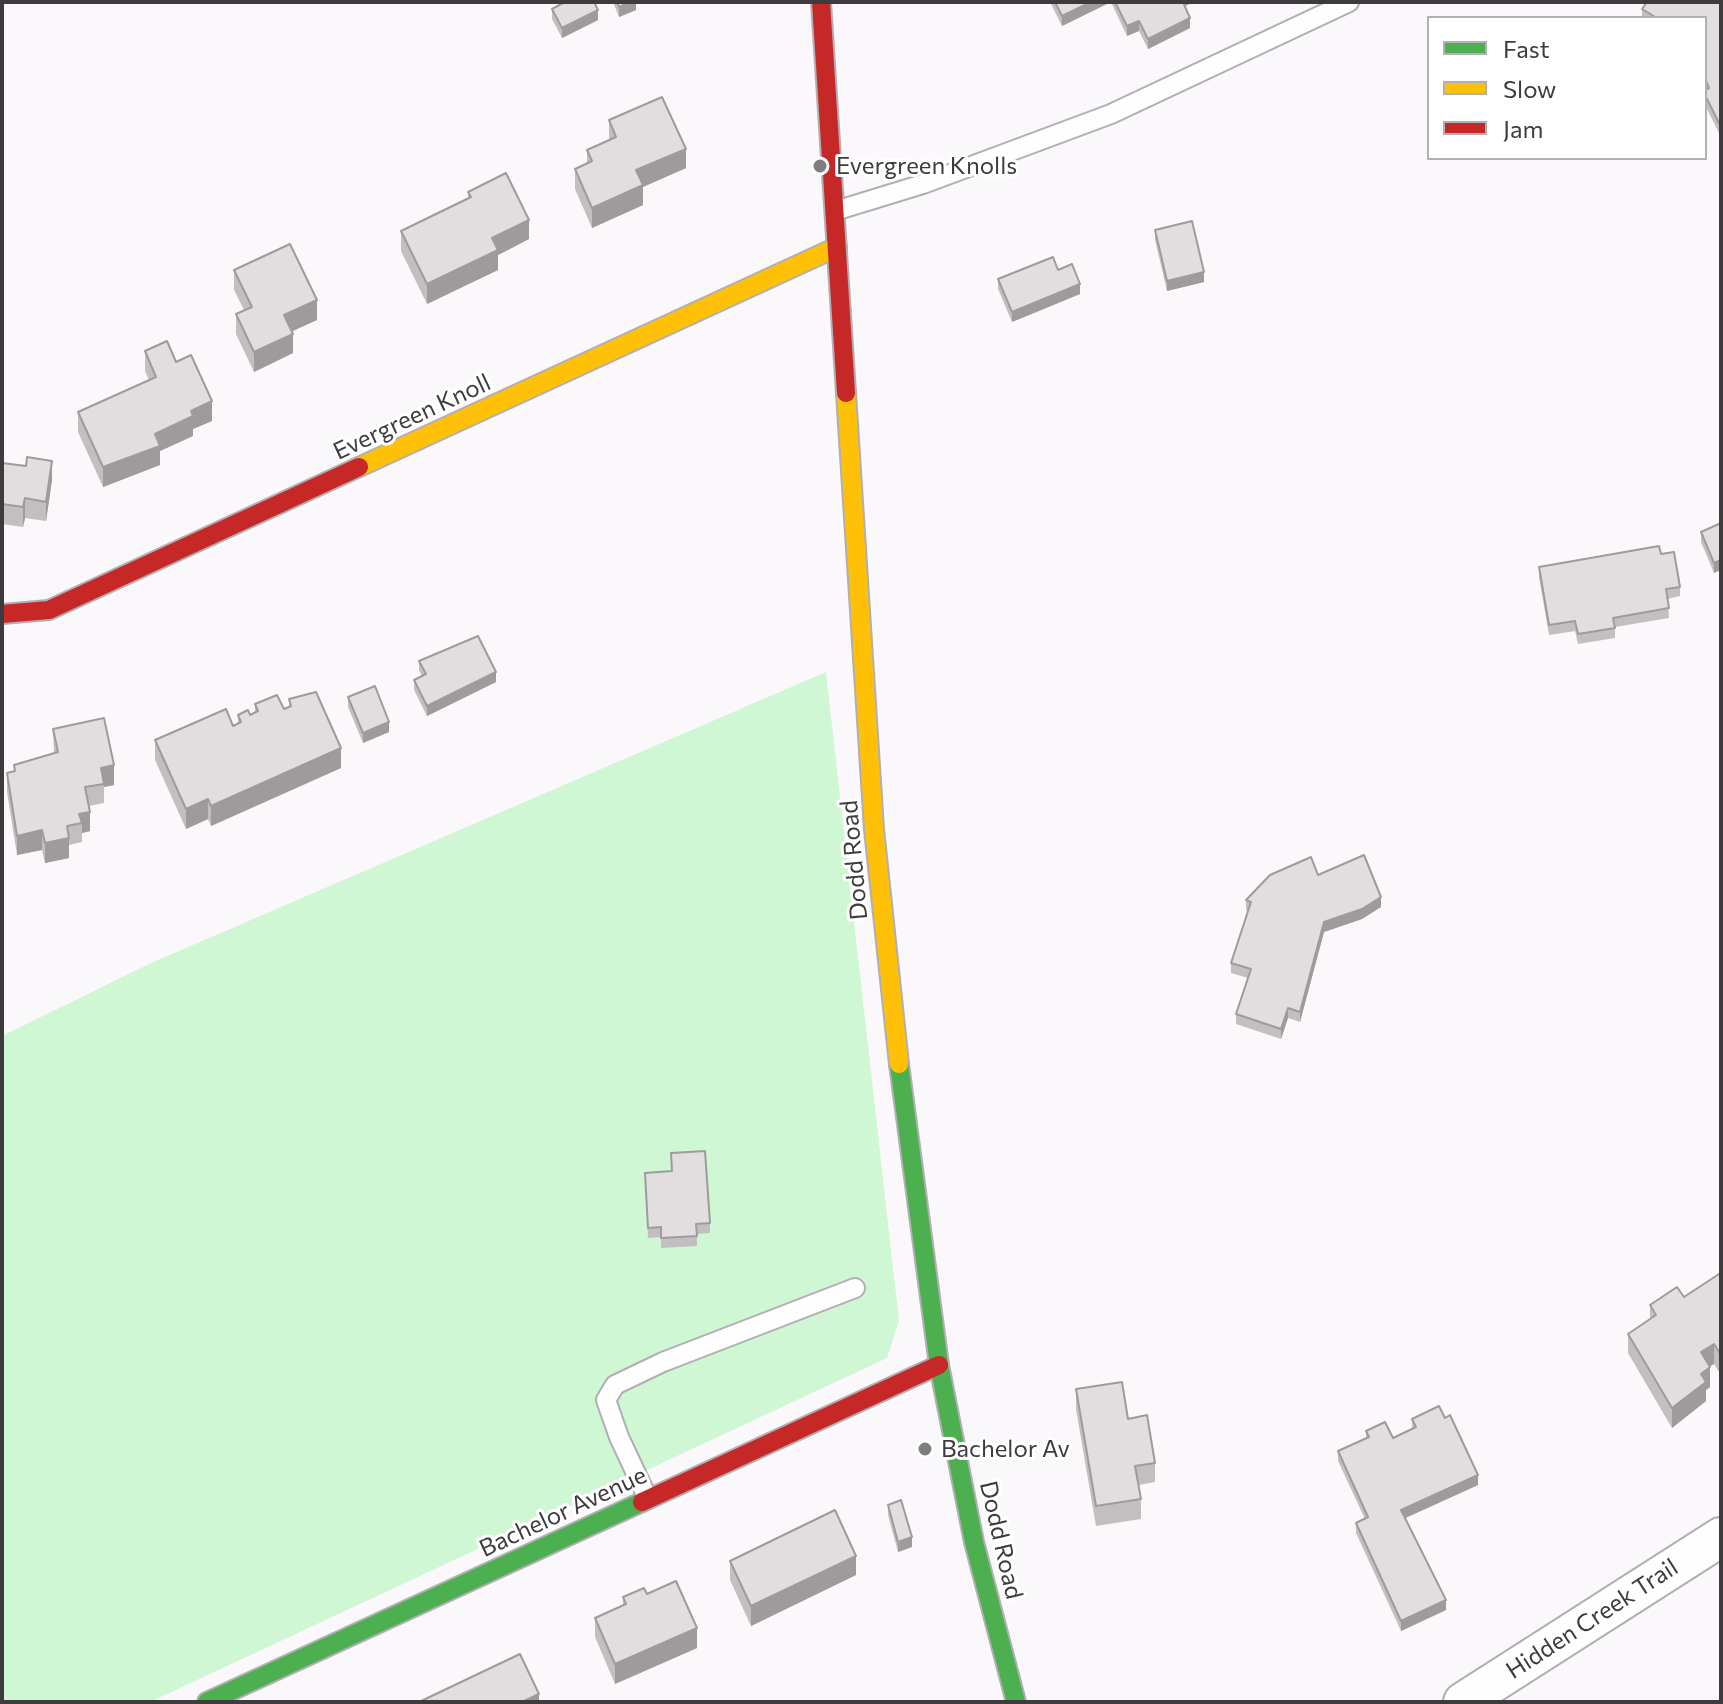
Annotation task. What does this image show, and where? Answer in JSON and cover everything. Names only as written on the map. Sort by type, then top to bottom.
[{"type":"main road","name":"Dodd Road","points":[[821,2],[874,829],[904,1110],[939,1365],[974,1542],[1016,1702]]},
{"type":"main road","name":"Evergreen Knoll","points":[[2,614],[49,610],[837,247]]},
{"type":"main road","name":"Bachelor Avenue","points":[[207,1702],[939,1365]]},
{"type":"street","name":"Hidden Creek Trail","points":[[1463,1702],[1721,1537]]},
{"type":"lane","points":[[835,211],[923,184],[1111,114],[1349,2]]},
{"type":"lane","points":[[648,1499],[619,1437],[606,1400],[615,1385],[663,1362],[855,1288]]},
{"type":"green space","points":[[826,672],[899,1321],[887,1358],[150,1702],[2,1702],[2,1036],[151,963]]},
{"type":"building","points":[[565,2],[594,2],[598,10],[562,28],[552,9]]},
{"type":"building","points":[[1055,2],[1091,2],[1062,16]]},
{"type":"building","points":[[1115,2],[1183,2],[1190,18],[1148,39],[1139,21],[1127,26]]},
{"type":"building","points":[[1647,2],[1721,2],[1720,125],[1707,99],[1707,16],[1654,16],[1642,9]]},
{"type":"building","points":[[662,97],[686,149],[636,170],[643,185],[592,208],[575,169],[592,161],[587,150],[616,137],[609,120]]},
{"type":"building","points":[[506,173],[529,220],[492,238],[498,250],[427,284],[401,231],[471,197],[468,192]]},
{"type":"building","points":[[1192,221],[1204,272],[1167,281],[1155,230]]},
{"type":"building","points":[[290,244],[317,300],[284,315],[293,334],[254,352],[236,314],[252,307],[234,270]]},
{"type":"building","points":[[1053,257],[1058,270],[1072,264],[1080,284],[1012,312],[998,279]]},
{"type":"building","points":[[167,341],[176,362],[191,355],[212,401],[191,411],[193,416],[155,434],[160,446],[103,467],[78,412],[156,377],[145,351]]},
{"type":"building","points":[[27,457],[52,461],[46,502],[25,498],[23,507],[2,504],[2,463],[26,466]]},
{"type":"building","points":[[1721,523],[1721,560],[1714,563],[1701,532]]},
{"type":"building","points":[[1659,546],[1661,554],[1674,552],[1680,587],[1666,589],[1669,608],[1613,618],[1615,628],[1578,634],[1575,621],[1549,625],[1539,567]]},
{"type":"building","points":[[478,636],[496,672],[427,706],[414,680],[426,674],[419,661]]},
{"type":"building","points":[[375,686],[389,722],[363,733],[348,697]]},
{"type":"building","points":[[316,692],[341,748],[211,806],[208,799],[186,809],[155,740],[226,709],[233,726],[241,722],[238,715],[248,710],[250,715],[258,711],[255,704],[277,695],[284,709],[291,706],[289,699]]},
{"type":"building","points":[[104,718],[114,765],[101,768],[104,784],[85,787],[90,812],[79,814],[82,823],[67,826],[69,838],[45,843],[42,830],[17,836],[7,773],[15,771],[14,765],[58,752],[53,729]]},
{"type":"building","points":[[1364,855],[1381,897],[1362,909],[1324,922],[1300,1012],[1288,1008],[1281,1029],[1236,1014],[1251,969],[1231,963],[1251,902],[1246,900],[1270,875],[1311,857],[1318,875]]},
{"type":"building","points":[[705,1151],[710,1223],[696,1224],[697,1236],[661,1238],[661,1227],[648,1228],[645,1173],[672,1171],[671,1153]]},
{"type":"building","points":[[1719,1274],[1721,1355],[1714,1344],[1701,1352],[1710,1367],[1701,1374],[1706,1382],[1672,1408],[1628,1334],[1656,1315],[1650,1305],[1677,1287],[1684,1297]]},
{"type":"building","points":[[1122,1382],[1128,1419],[1147,1415],[1155,1463],[1135,1466],[1141,1499],[1096,1506],[1076,1389]]},
{"type":"building","points":[[1439,1406],[1445,1418],[1450,1415],[1478,1475],[1401,1510],[1446,1600],[1401,1621],[1356,1523],[1368,1517],[1338,1451],[1369,1437],[1366,1431],[1385,1422],[1393,1438],[1416,1427],[1412,1419]]},
{"type":"building","points":[[901,1500],[912,1537],[898,1542],[888,1505]]},
{"type":"building","points":[[835,1510],[856,1556],[751,1606],[730,1561]]},
{"type":"building","points":[[676,1581],[697,1628],[615,1664],[595,1618],[626,1604],[623,1597],[644,1588],[647,1594]]},
{"type":"building","points":[[520,1654],[539,1694],[522,1702],[419,1702]]},
{"type":"traffic: fast","points":[[899,1064],[939,1365],[974,1542],[1016,1702]]},
{"type":"traffic: fast","points":[[207,1702],[642,1502]]},
{"type":"traffic: slow","points":[[359,467],[837,247]]},
{"type":"traffic: slow","points":[[846,393],[874,829],[899,1064]]},
{"type":"traffic: jam","points":[[821,2],[846,393]]},
{"type":"traffic: jam","points":[[2,614],[49,610],[359,467]]},
{"type":"traffic: jam","points":[[642,1502],[939,1365]]},
{"type":"place","name":"Evergreen Knolls","points":[[820,166]]},
{"type":"place","name":"Bachelor Av","points":[[925,1449]]}]
